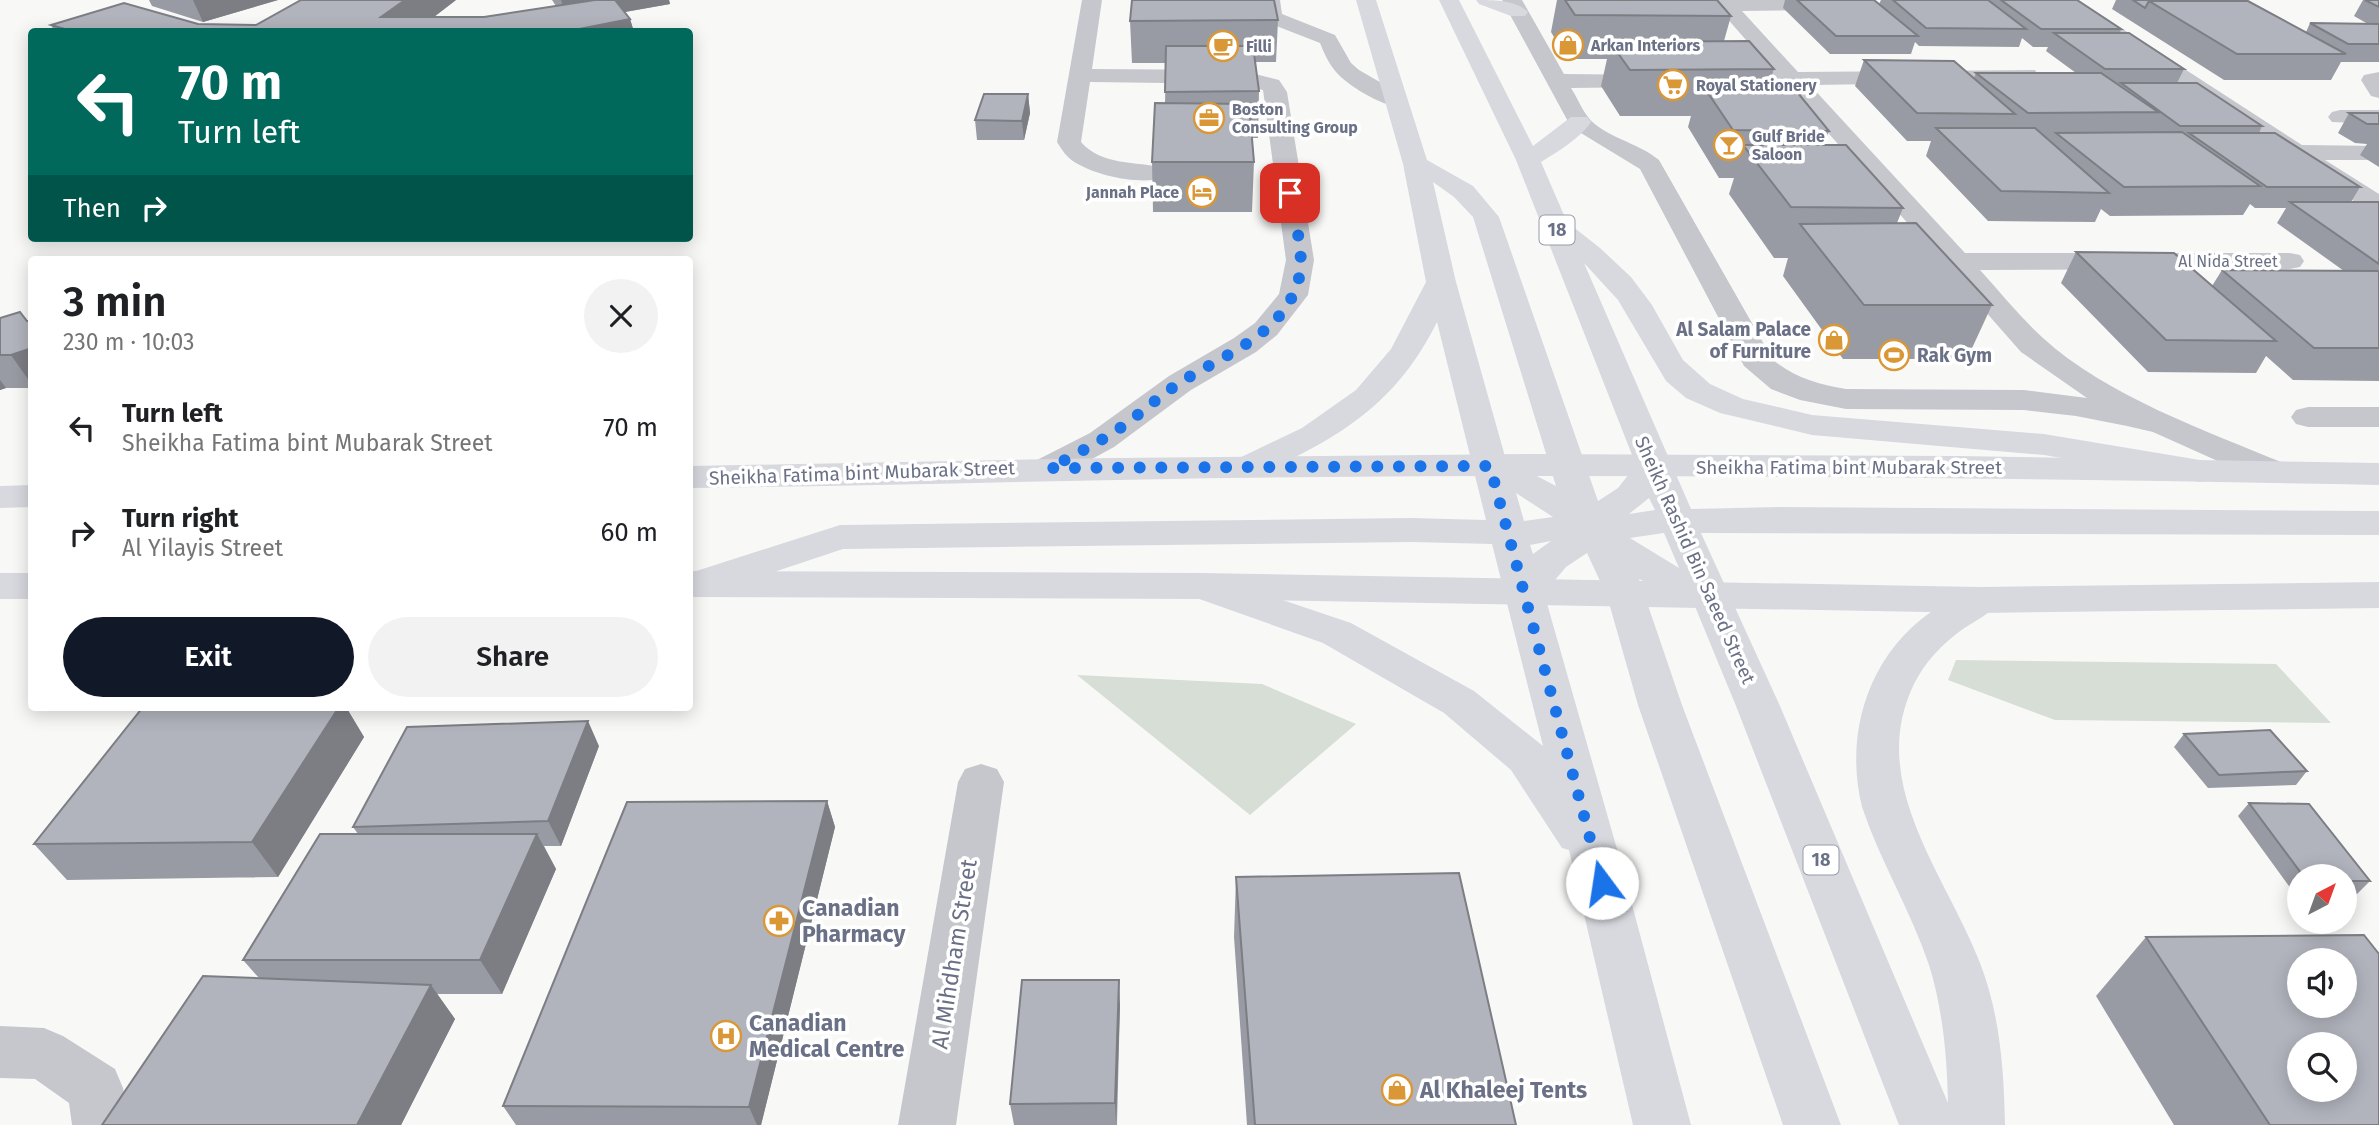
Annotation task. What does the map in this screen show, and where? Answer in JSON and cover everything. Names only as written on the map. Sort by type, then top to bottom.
[{"type":"main road","points":[[1366,0],[1416,164],[1441,282],[1595,856],[1662,1125]]},
{"type":"main road","name":"Sheikh Rashid Bin Saeed Street","points":[[1450,0],[1528,160],[1653,466],[1758,706],[1928,1125]]},
{"type":"main road","points":[[1486,0],[1515,6]]},
{"type":"main road","points":[[1528,160],[1555,143],[1578,122]]},
{"type":"main road","points":[[1416,164],[1450,180],[1474,199],[1486,217],[1578,501],[1617,573],[1625,594],[1653,684],[1812,1125]]},
{"type":"main road","points":[[1555,226],[1601,262],[1620,283],[1637,304],[1682,379],[1716,399],[1764,414],[1819,425],[2022,442],[2116,455],[2200,471]]},
{"type":"main road","points":[[1249,466],[1316,436],[1362,403],[1402,357],[1441,282]]},
{"type":"main road","name":"Sheikha Fatima bint Mubarak Street","points":[[693,477],[1049,468],[1794,465],[2379,474]]},
{"type":"main road","points":[[1490,466],[1538,492],[1649,570],[1711,596]]},
{"type":"main road","points":[[1525,592],[1536,574],[1552,558],[1631,496],[1644,482],[1653,466]]},
{"type":"main road","points":[[0,497],[28,496]]},
{"type":"main road","points":[[693,584],[840,537],[1411,530],[1536,533],[1678,520],[2379,523]]},
{"type":"main road","points":[[693,584],[1202,586],[1979,600],[2379,596]]},
{"type":"main road","points":[[0,586],[28,586]]},
{"type":"main road","points":[[1202,586],[1337,633],[1459,702],[1527,758],[1595,856]]},
{"type":"main road","points":[[1976,1125],[1977,1087],[1969,1024],[1954,964],[1884,806],[1878,767],[1878,732],[1885,699],[1905,660],[1935,628],[1979,600]]},
{"type":"street","points":[[1092,0],[1072,133],[1069,138],[1071,147],[1089,159],[1118,169],[1155,173]]},
{"type":"street","points":[[1269,0],[1273,18],[1313,31],[1328,39],[1342,66],[1351,75],[1396,101]]},
{"type":"street","points":[[1723,2],[1858,4]]},
{"type":"street","points":[[1723,2],[2032,345],[2092,389],[2161,424],[2273,472]]},
{"type":"street","points":[[2060,3],[2379,206]]},
{"type":"street","points":[[1515,6],[1578,122],[1592,132],[1634,152],[1650,164],[1760,366],[1779,382],[1820,397],[2021,400],[2095,409],[2161,424]]},
{"type":"street","points":[[1049,468],[1102,440],[1180,383],[1228,356],[1266,329],[1293,295],[1300,260],[1276,92],[1271,85],[1239,77],[1081,75]]},
{"type":"street","points":[[1749,79],[2050,75]]},
{"type":"street","points":[[2379,79],[2372,80],[2379,91]]},
{"type":"street","points":[[1557,81],[1681,80]]},
{"type":"street","points":[[2340,117],[2379,117]]},
{"type":"street","points":[[2298,152],[2379,153]]},
{"type":"street","name":"Al Nida Street","points":[[1956,262],[2290,261]]},
{"type":"street","points":[[2021,400],[2033,391],[2040,381],[2042,370],[2032,345]]},
{"type":"street","points":[[2308,417],[2379,417]]},
{"type":"street","name":"Al Mihdham Street","points":[[927,1125],[981,782]]},
{"type":"street","points":[[0,1052],[44,1054],[95,1088],[101,1125]]},
{"type":"shaded area","points":[[1956,660],[2276,664],[2331,723],[2055,720],[1948,680]]},
{"type":"shaded area","points":[[1077,675],[1262,684],[1356,724],[1250,815]]},
{"type":"building","points":[[301,0],[405,0],[381,17],[484,17],[595,0],[615,0],[630,19],[584,28],[61,28],[51,25],[124,3],[198,24],[256,25]]},
{"type":"building","points":[[1132,0],[1274,0],[1278,20],[1130,21]]},
{"type":"building","points":[[1565,0],[1717,0],[1731,16],[1575,15]]},
{"type":"building","points":[[1797,0],[1874,0],[1918,36],[1836,36]]},
{"type":"building","points":[[1893,0],[1988,0],[2026,29],[1926,28]]},
{"type":"building","points":[[2001,0],[2077,0],[2121,29],[2041,29]]},
{"type":"building","points":[[2133,0],[2232,1],[2149,1],[2145,8]]},
{"type":"building","points":[[2365,0],[2379,0],[2379,7]]},
{"type":"building","points":[[2149,1],[2248,1],[2346,54],[2237,54]]},
{"type":"building","points":[[2310,23],[2379,24],[2379,44],[2348,44]]},
{"type":"building","points":[[2054,33],[2129,33],[2184,69],[2105,69]]},
{"type":"building","points":[[1749,41],[1774,69],[1630,70],[1610,42]]},
{"type":"building","points":[[1166,46],[1253,46],[1259,91],[1165,92]]},
{"type":"building","points":[[1864,60],[1954,61],[2015,114],[1917,113]]},
{"type":"building","points":[[1976,73],[2101,73],[2158,112],[2028,113]]},
{"type":"building","points":[[1700,81],[1789,82],[1829,131],[1733,130]]},
{"type":"building","points":[[2121,83],[2197,83],[2262,126],[2180,126]]},
{"type":"building","points":[[984,94],[1028,94],[1022,121],[975,120]]},
{"type":"building","points":[[1155,103],[1249,104],[1254,162],[1152,162]]},
{"type":"building","points":[[2349,113],[2379,113],[2379,124],[2367,124]]},
{"type":"building","points":[[1936,128],[2035,128],[2109,193],[2001,191]]},
{"type":"building","points":[[2182,132],[2260,186],[2124,187],[2056,133]]},
{"type":"building","points":[[2189,133],[2275,133],[2360,187],[2267,187]]},
{"type":"building","points":[[1743,145],[1846,145],[1903,208],[1791,207]]},
{"type":"building","points":[[2290,202],[2379,202],[2379,264]]},
{"type":"building","points":[[1916,223],[1992,305],[1864,305],[1800,224]]},
{"type":"building","points":[[2076,252],[2174,253],[2276,341],[2166,340]]},
{"type":"building","points":[[2222,270],[2378,271],[2379,348],[2314,348]]},
{"type":"building","points":[[20,312],[28,321],[28,349],[11,355],[0,355],[0,318]]},
{"type":"building","points":[[140,711],[336,711],[252,842],[34,844]]},
{"type":"building","points":[[588,721],[548,821],[353,827],[407,727]]},
{"type":"building","points":[[2270,730],[2307,771],[2219,775],[2184,734]]},
{"type":"building","points":[[827,801],[749,1107],[503,1106],[627,802]]},
{"type":"building","points":[[2249,803],[2309,804],[2357,864],[2294,864]]},
{"type":"building","points":[[320,834],[537,834],[480,960],[243,960]]},
{"type":"building","points":[[2357,865],[2370,881],[2357,881]]},
{"type":"building","points":[[1459,873],[1516,1125],[1255,1125],[1236,877]]},
{"type":"building","points":[[2364,935],[2379,954],[2379,1125],[2270,1125],[2146,937]]},
{"type":"building","points":[[203,976],[431,985],[357,1125],[102,1125]]},
{"type":"building","points":[[1022,980],[1119,980],[1115,1103],[1010,1104]]},
{"type":"place","name":"Arkan Interiors","points":[[1568,45]]},
{"type":"place","name":"Filli","points":[[1223,46]]},
{"type":"place","name":"Royal Stationery","points":[[1673,85]]},
{"type":"place","name":"Boston Consulting Group","points":[[1209,118]]},
{"type":"place","name":"Gulf Bride Saloon","points":[[1729,145]]},
{"type":"place","name":"Jannah Place","points":[[1202,192]]},
{"type":"place","name":"Al Salam Palace of Furniture","points":[[1834,340]]},
{"type":"place","name":"Rak Gym","points":[[1894,355]]},
{"type":"place","name":"Canadian Pharmacy","points":[[779,921]]},
{"type":"place","name":"Canadian Medical Centre","points":[[726,1036]]},
{"type":"place","name":"Al Khaleej Tents","points":[[1397,1090]]},
{"type":"route","points":[[1290,193],[1300,260],[1299,277],[1293,295],[1281,312],[1266,329],[1245,345],[1180,383],[1102,440],[1049,468],[1490,466],[1602,883]]}]
